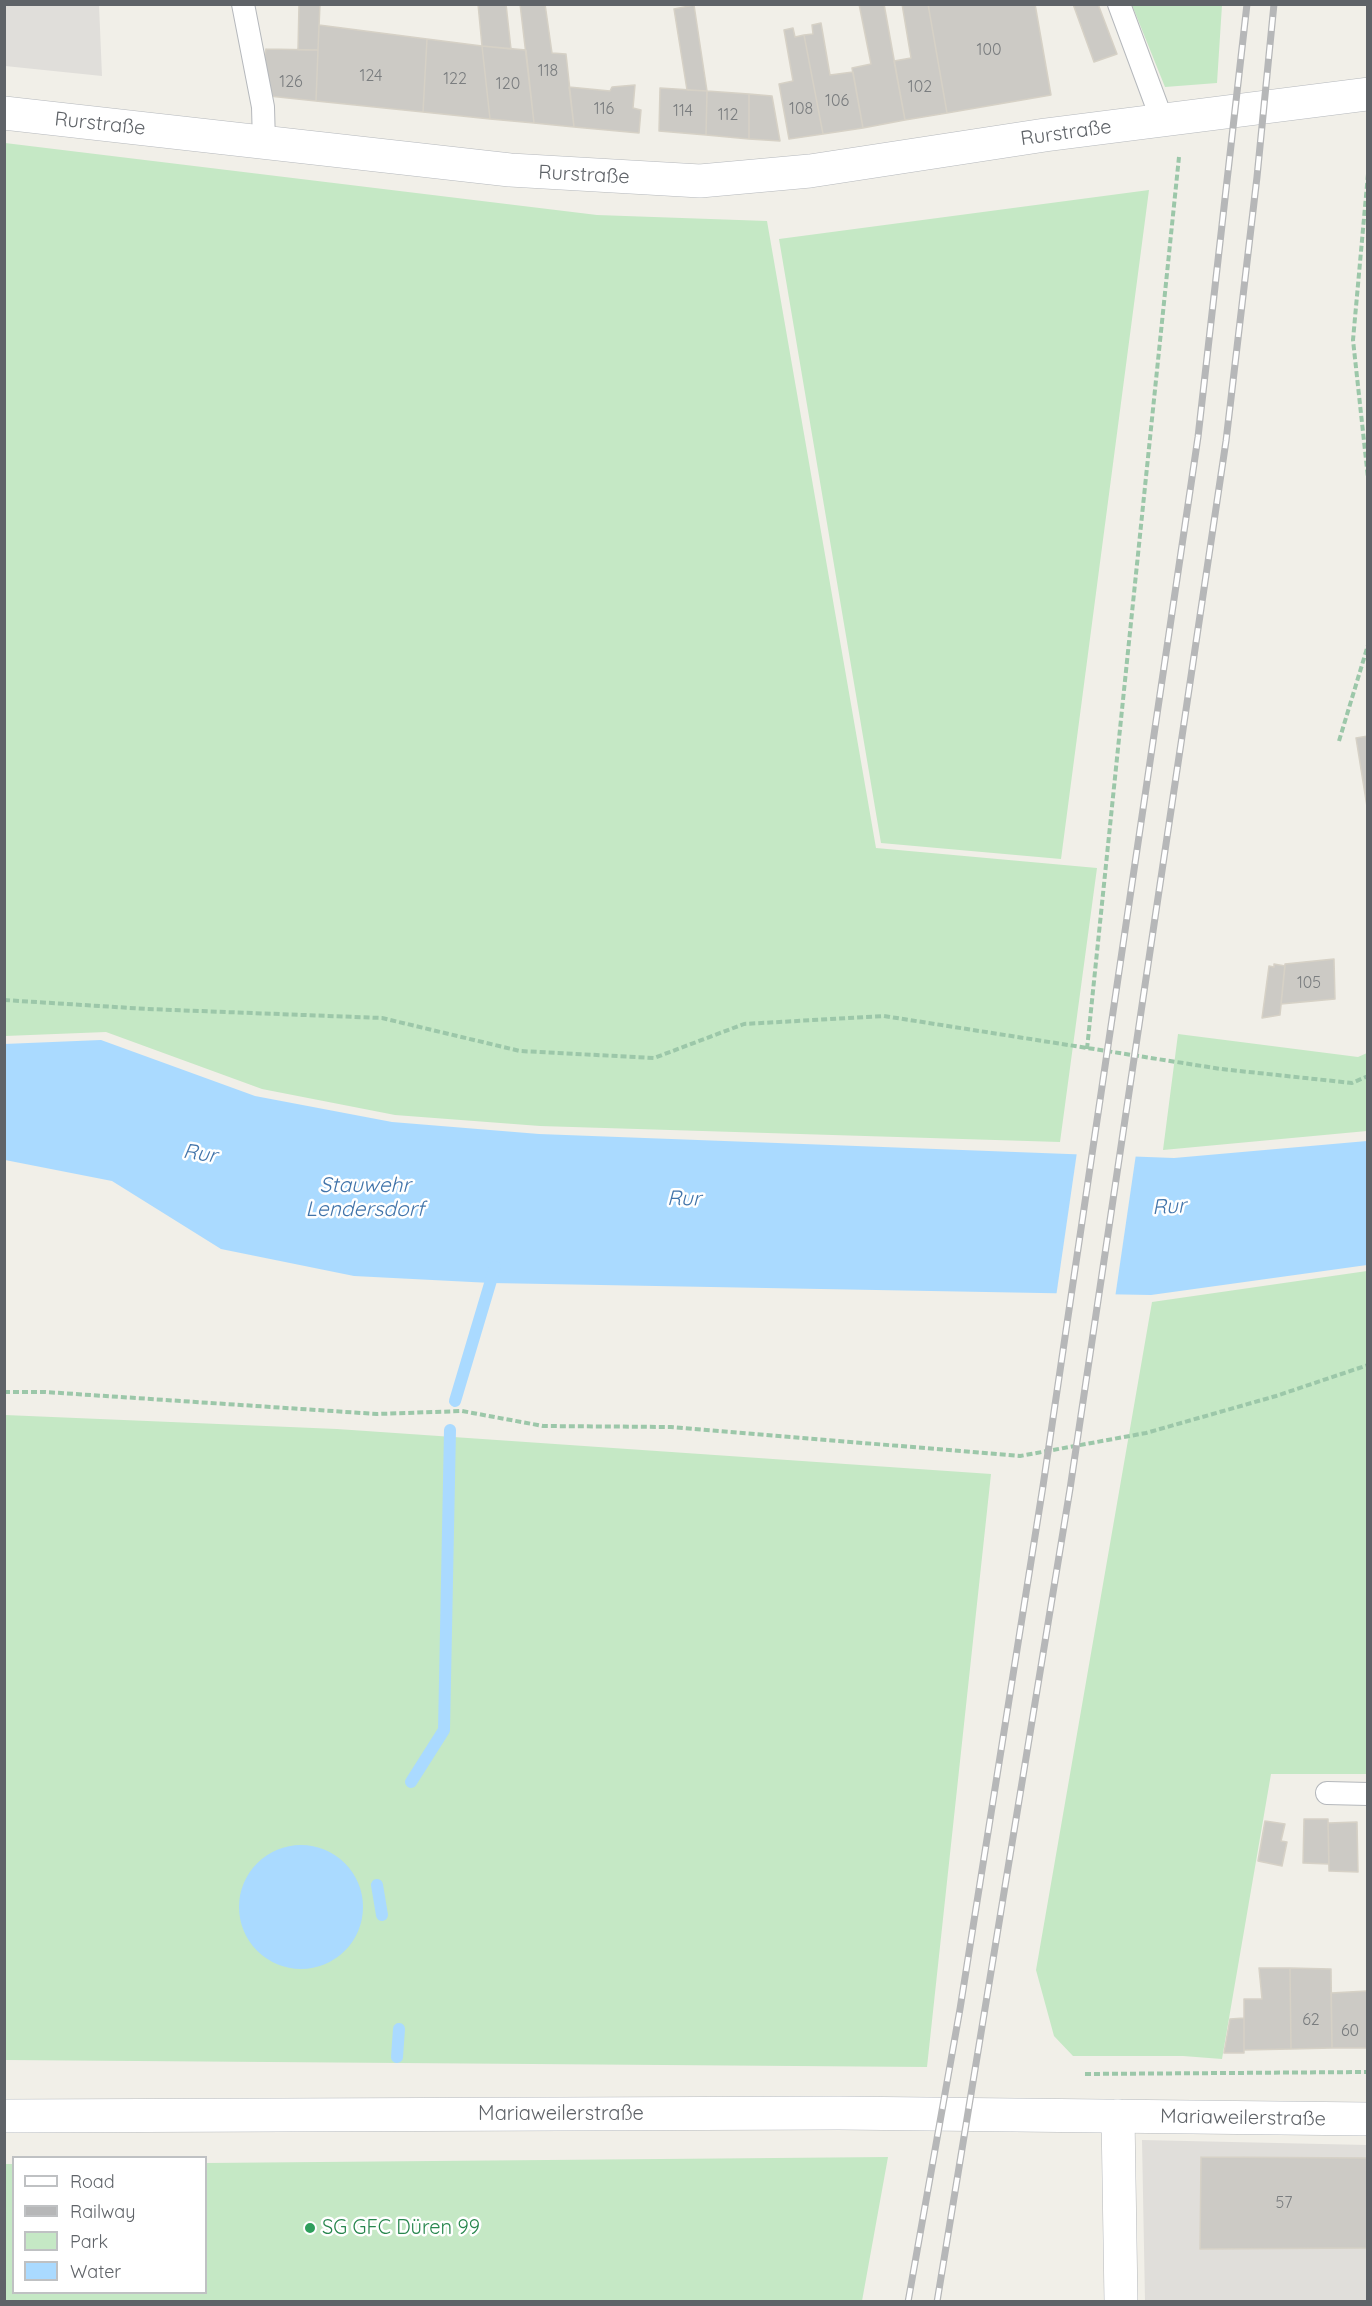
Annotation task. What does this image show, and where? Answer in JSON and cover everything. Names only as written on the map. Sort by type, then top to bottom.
[{"type":"street","name":"Rurstraße","points":[[4,113],[510,170],[700,181],[810,171],[1045,135],[1368,94]]},
{"type":"street","name":"Mariaweilerstraße","points":[[4,2116],[839,2113],[1368,2119]]},
{"type":"street","points":[[1118,2116],[1121,2301]]},
{"type":"lane","points":[[243,4],[263,107],[264,142]]},
{"type":"lane","points":[[1119,4],[1172,119]]},
{"type":"lane","points":[[1327,1793],[1368,1794]]},
{"type":"path","points":[[1087,1049],[1172,119]]},
{"type":"path","points":[[1368,174],[1353,340],[1368,478]]},
{"type":"path","points":[[1339,741],[1368,645]]},
{"type":"path","points":[[4,1000],[147,1009],[382,1018],[520,1051],[654,1058],[744,1024],[884,1016],[1221,1070],[1352,1083],[1368,1076]]},
{"type":"path","points":[[4,1392],[45,1392],[377,1414],[462,1410],[543,1426],[671,1427],[1020,1456],[1146,1433],[1276,1396],[1368,1365]]},
{"type":"path","points":[[1075,2074],[1368,2072]]},
{"type":"shaded area","points":[[5,4],[99,5],[102,76],[5,66]]},
{"type":"shaded area","points":[[1142,2140],[1367,2145],[1367,2301],[1145,2301]]},
{"type":"green space","points":[[1132,5],[1222,5],[1217,83],[1165,87]]},
{"type":"green space","points":[[5,143],[597,215],[767,221],[876,848],[1097,868],[1060,1142],[540,1126],[395,1115],[262,1089],[106,1032],[5,1036]]},
{"type":"green space","points":[[1149,190],[1061,859],[881,843],[779,239]]},
{"type":"green space","points":[[1178,1034],[1358,1057],[1367,1053],[1367,1131],[1163,1150]]},
{"type":"green space","points":[[1367,1271],[1367,1774],[1271,1774],[1222,2059],[1183,2056],[1073,2056],[1054,2036],[1036,1970],[1152,1302]]},
{"type":"green space","points":[[5,1415],[337,1429],[991,1474],[927,2067],[5,2060]]},
{"type":"green space","points":[[888,2157],[862,2301],[5,2301],[5,2164],[12,2164],[12,2294],[207,2294],[207,2163]]},
{"type":"water","name":"Stauwehr Lendersdorf","points":[[101,1040],[255,1096],[392,1122],[539,1134],[1174,1158],[1367,1141],[1367,1265],[1151,1295],[491,1283],[354,1276],[221,1249],[112,1181],[5,1160],[4,1044]]},
{"type":"water","points":[[301,1845],[325,1850],[345,1863],[358,1883],[363,1907],[358,1931],[345,1951],[325,1964],[301,1969],[277,1964],[257,1951],[244,1931],[239,1907],[244,1883],[257,1863],[277,1850]]},
{"type":"pier","points":[[1077,1152],[1136,1154],[1115,1298],[1056,1297]]},
{"type":"building","points":[[299,4],[320,4],[318,50],[298,50]]},
{"type":"building","points":[[478,4],[506,4],[511,49],[482,46]]},
{"type":"building","points":[[520,4],[545,4],[552,53],[566,54],[574,127],[534,123]]},
{"type":"building","points":[[859,4],[884,4],[905,120],[863,128],[852,68],[871,64]]},
{"type":"building","points":[[902,4],[928,4],[947,113],[905,120],[894,61],[911,58]]},
{"type":"building","points":[[928,4],[1035,4],[1051,95],[947,113]]},
{"type":"building","points":[[1073,4],[1098,4],[1117,54],[1094,62]]},
{"type":"building","points":[[694,5],[707,91],[687,90],[674,9]]},
{"type":"building","points":[[821,23],[830,75],[853,72],[863,128],[823,134],[804,35],[813,34],[812,25]]},
{"type":"building","points":[[319,25],[427,39],[423,112],[316,101]]},
{"type":"building","points":[[793,28],[795,37],[804,35],[823,134],[789,139],[779,84],[793,81],[784,30]]},
{"type":"building","points":[[427,39],[482,46],[490,119],[423,112]]},
{"type":"building","points":[[482,46],[526,50],[534,123],[490,119]]},
{"type":"building","points":[[266,49],[318,50],[316,101],[269,96],[262,69]]},
{"type":"building","points":[[635,85],[633,108],[641,110],[639,133],[574,127],[569,87],[610,91],[612,87]]},
{"type":"building","points":[[660,88],[707,91],[706,135],[659,131]]},
{"type":"building","points":[[707,91],[749,94],[749,139],[706,135]]},
{"type":"building","points":[[749,94],[772,96],[780,141],[749,139]]},
{"type":"building","points":[[1368,736],[1368,813],[1356,738]]},
{"type":"building","points":[[1334,959],[1335,999],[1281,1004],[1285,964]]},
{"type":"building","points":[[1274,964],[1285,966],[1280,1015],[1262,1018],[1269,966],[1274,967]]},
{"type":"building","points":[[1304,1819],[1328,1819],[1329,1864],[1303,1863]]},
{"type":"building","points":[[1265,1821],[1285,1824],[1281,1841],[1287,1842],[1282,1866],[1258,1861]]},
{"type":"building","points":[[1357,1822],[1358,1872],[1329,1871],[1328,1823]]},
{"type":"building","points":[[1259,1968],[1290,1968],[1291,2049],[1244,2050],[1244,1999],[1262,1999]]},
{"type":"building","points":[[1290,1968],[1331,1969],[1332,2048],[1291,2049]]},
{"type":"building","points":[[1367,1991],[1368,2048],[1332,2048],[1331,1993]]},
{"type":"building","points":[[1244,2018],[1244,2053],[1224,2053],[1230,2019]]},
{"type":"building","points":[[1201,2157],[1368,2158],[1368,2248],[1200,2249]]},
{"type":"waterway","points":[[455,1401],[495,1267]]},
{"type":"waterway","points":[[411,1782],[444,1730],[450,1430]]},
{"type":"waterway","points":[[377,1885],[382,1915]]},
{"type":"waterway","points":[[397,2057],[399,2029]]},
{"type":"railway","points":[[908,2302],[960,2009],[1043,1486],[1198,437],[1247,4]]},
{"type":"railway","points":[[937,2302],[1070,1489],[1226,441],[1257,177],[1274,4]]},
{"type":"place","name":"SG GFC Düren 99","points":[[310,2228]]},
{"type":"water label","name":"Rur","points":[[200,1154]]},
{"type":"water label","name":"Rur","points":[[684,1199]]},
{"type":"water label","name":"Rur","points":[[1169,1207]]}]
